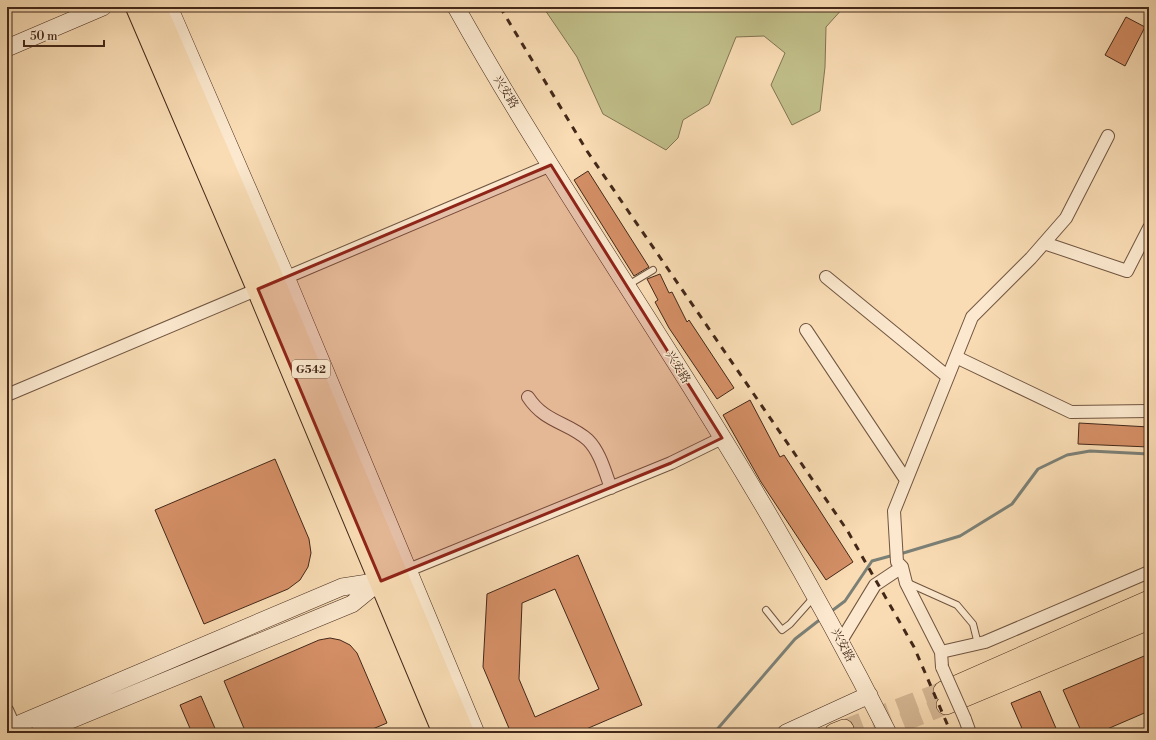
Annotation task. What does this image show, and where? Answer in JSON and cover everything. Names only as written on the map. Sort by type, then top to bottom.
[{"type":"highway","name":"G542","points":[[137,7],[273,283]]},
{"type":"highway","name":"G542","points":[[155,7],[463,733]]},
{"type":"highway","name":"G542","points":[[395,575],[444,733]]},
{"type":"main road","points":[[1149,600],[944,698],[1149,620]]},
{"type":"street","points":[[7,48],[103,7]]},
{"type":"street","points":[[169,7],[273,283]]},
{"type":"street","name":"兴安路","points":[[456,7],[551,165],[722,438],[838,635],[888,733]]},
{"type":"street","points":[[970,733],[942,667],[941,652],[906,583],[896,549],[894,510],[972,317],[1044,243],[1066,218],[1108,136]]},
{"type":"street","points":[[7,395],[551,165]]},
{"type":"street","points":[[1044,243],[1126,271],[1149,228]]},
{"type":"street","points":[[826,277],[948,377]]},
{"type":"street","points":[[806,330],[906,480]]},
{"type":"street","points":[[956,357],[1071,412],[1149,411]]},
{"type":"street","points":[[528,397],[536,409],[588,441],[597,453],[611,488]]},
{"type":"street","points":[[11,724],[342,587],[395,575],[671,463],[722,438]]},
{"type":"street","points":[[838,635],[875,584],[900,565]]},
{"type":"street","points":[[941,652],[978,644],[1149,572]]},
{"type":"street","points":[[39,733],[352,604],[395,575]]},
{"type":"street","points":[[395,575],[476,733]]},
{"type":"street","points":[[786,733],[869,695]]},
{"type":"lane","points":[[627,286],[653,270]]},
{"type":"lane","points":[[906,583],[957,605],[973,624],[978,644]]},
{"type":"lane","points":[[766,610],[782,630],[816,598]]},
{"type":"highlighted area","points":[[551,165],[722,438],[671,463],[381,581],[258,289]]},
{"type":"shaded area","points":[[543,7],[844,7],[826,27],[825,67],[820,111],[792,125],[771,85],[785,53],[764,36],[736,37],[709,104],[683,120],[678,138],[666,150],[603,114],[577,57]]},
{"type":"building","points":[[1126,17],[1145,27],[1125,66],[1105,55]]},
{"type":"building","points":[[588,171],[649,267],[634,276],[574,180]]},
{"type":"building","points":[[660,274],[669,293],[672,292],[687,322],[689,320],[734,388],[717,399],[669,328],[655,302],[658,300],[647,279]]},
{"type":"building","points":[[750,400],[780,457],[784,455],[853,562],[826,580],[761,482],[723,415]]},
{"type":"building","points":[[1079,423],[1149,427],[1149,447],[1078,444]]},
{"type":"building","points":[[275,459],[309,539],[311,553],[308,567],[300,580],[288,589],[204,624],[155,510]]},
{"type":"building","points":[[578,555],[642,705],[577,733],[511,733],[483,667],[487,594]],"holes":[[[555,589],[599,689],[535,717],[519,679],[522,603]]]},
{"type":"building","points":[[330,638],[340,640],[350,645],[357,653],[387,723],[363,733],[246,733],[224,681],[319,640]]},
{"type":"building","points":[[1149,654],[1149,711],[1098,733],[1082,733],[1063,690]]},
{"type":"building","points":[[1040,691],[1058,733],[1024,733],[1011,703]]},
{"type":"building","points":[[201,696],[217,733],[192,733],[180,705]]},
{"type":"waterway","points":[[900,554],[960,536],[1012,504],[1038,469],[1067,455],[1090,451],[1149,454]]},
{"type":"waterway","points":[[829,613],[845,601],[872,561],[894,555]]},
{"type":"waterway","points":[[714,733],[795,639],[822,618]]},
{"type":"tunnel","points":[[844,729],[943,691]]},
{"type":"tunnel","points":[[876,733],[946,705]]},
{"type":"railway","points":[[500,7],[587,151],[847,530],[914,647],[951,733]]}]
